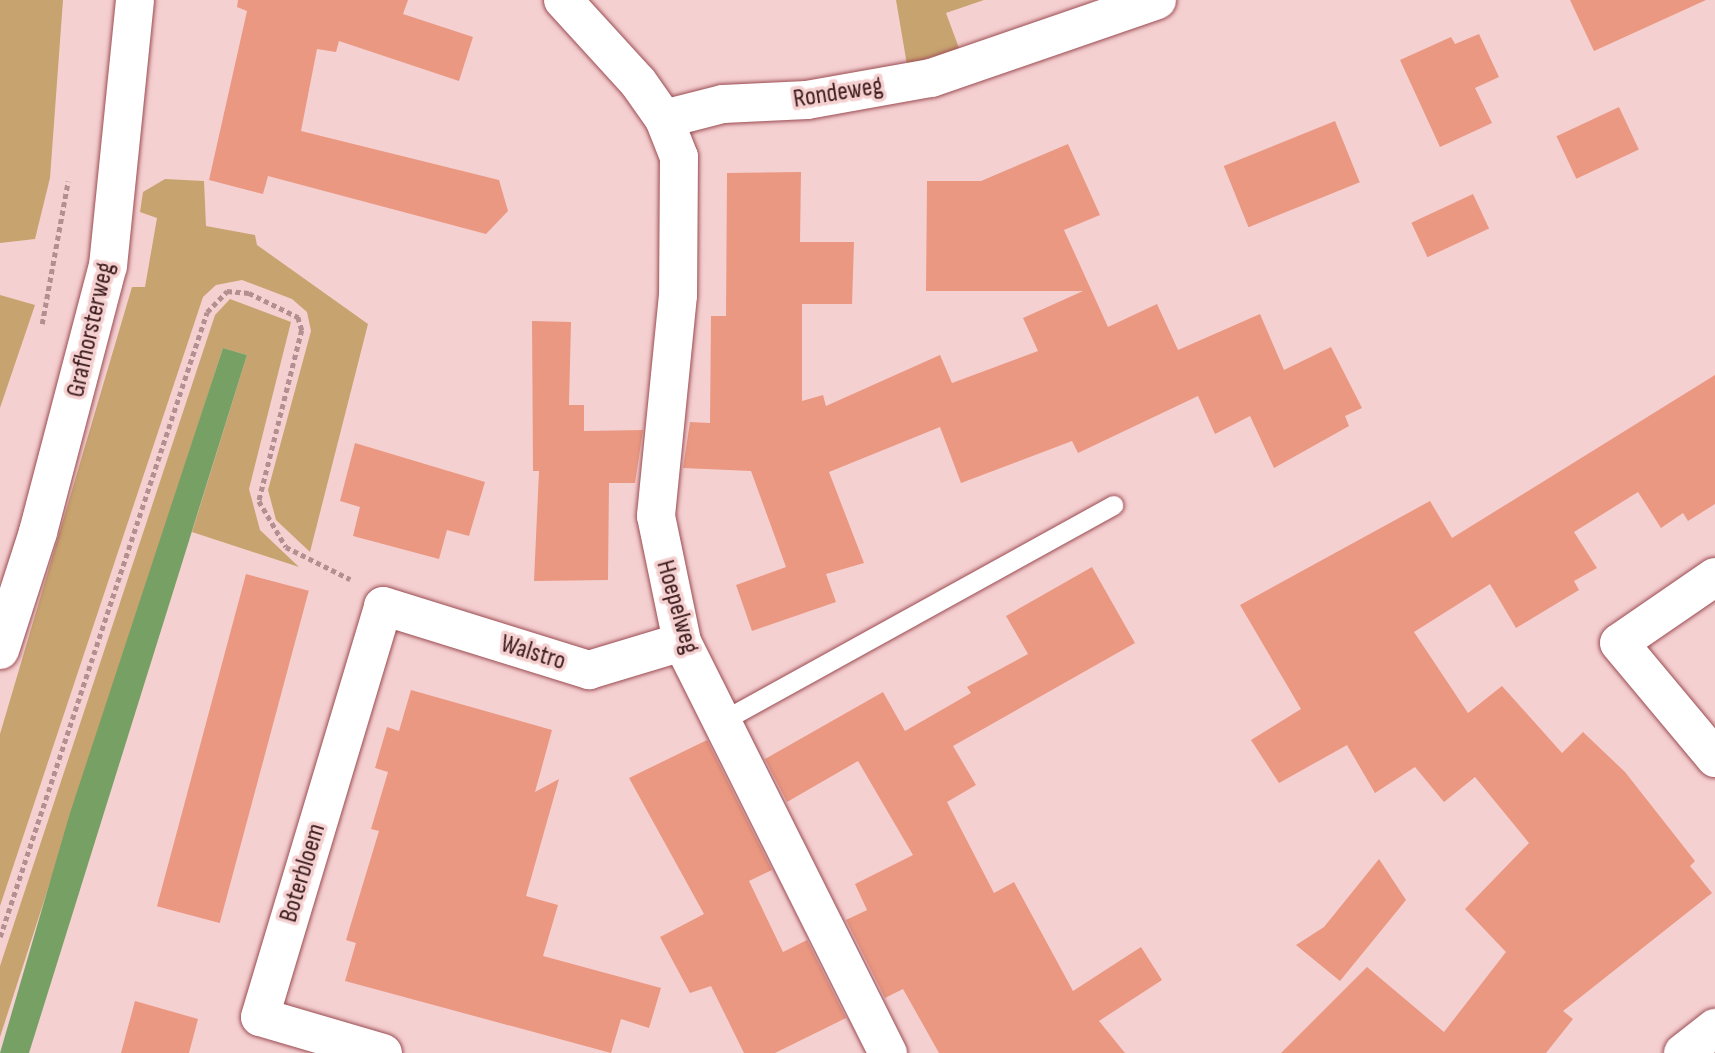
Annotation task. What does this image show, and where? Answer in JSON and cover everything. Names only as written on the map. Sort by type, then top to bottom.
[{"type":"street","name":"Grafhorsterweg","points":[[0,650],[38,532],[108,267],[135,0]]},
{"type":"street","points":[[563,0],[664,119]]},
{"type":"street","name":"Rondeweg","points":[[664,119],[723,104],[807,100],[931,78],[1157,0]]},
{"type":"street","name":"Hoepelweg","points":[[664,119],[679,157],[681,204],[656,516],[682,642],[888,1053]]},
{"type":"street","points":[[1715,577],[1619,643],[1715,758]]},
{"type":"street","name":"Walstro","points":[[383,606],[589,670],[682,642]]},
{"type":"street","name":"Boterbloem","points":[[383,606],[260,1017],[383,1053]]},
{"type":"street","points":[[1684,1053],[1715,1028]]},
{"type":"lane","points":[[722,721],[1113,505]]},
{"type":"path","name":"Grafhorsterweg","points":[[40,334],[62,223]]},
{"type":"path","points":[[0,937],[207,312],[221,293],[249,293],[288,307],[300,322],[258,489],[268,525],[298,557],[350,579],[383,606]]},
{"type":"shaded area","points":[[0,0],[63,0],[50,178],[35,239],[0,243]]},
{"type":"shaded area","points":[[896,0],[984,0],[946,13],[959,48],[907,65]]},
{"type":"shaded area","points":[[165,179],[204,181],[206,226],[255,235],[257,245],[368,324],[310,552],[276,520],[268,490],[311,331],[307,312],[292,299],[242,280],[216,285],[203,297],[0,906],[0,734],[132,287],[145,287],[157,218],[140,212],[143,192]]},
{"type":"shaded area","points":[[0,295],[35,305],[0,408]]},
{"type":"shaded area","points":[[230,299],[291,322],[249,489],[260,530],[299,567],[192,532],[247,355],[223,348],[0,1037],[0,966],[215,315]]},
{"type":"shaded area","points":[[223,348],[247,355],[29,1053],[0,1053],[70,813]]},
{"type":"building","points":[[238,0],[408,0],[403,14],[473,37],[459,81],[339,41],[336,52],[317,49],[301,131],[499,180],[508,211],[486,234],[268,176],[263,194],[209,180],[247,11],[237,7]]},
{"type":"building","points":[[1570,0],[1706,0],[1594,51]]},
{"type":"building","points":[[1479,34],[1499,77],[1475,88],[1492,123],[1440,147],[1400,60],[1451,37],[1455,44]]},
{"type":"building","points":[[1619,107],[1639,150],[1576,179],[1556,136]]},
{"type":"building","points":[[1335,121],[1360,182],[1248,227],[1224,166]]},
{"type":"building","points":[[1068,144],[1100,215],[1064,230],[1108,327],[1157,304],[1178,350],[1260,314],[1284,370],[1331,347],[1362,408],[1345,416],[1349,426],[1274,468],[1250,416],[1215,434],[1198,396],[1078,453],[1072,441],[961,483],[940,427],[829,472],[864,563],[826,574],[836,602],[752,631],[736,585],[786,567],[751,471],[683,468],[690,422],[710,423],[711,316],[726,316],[727,173],[801,172],[800,242],[854,242],[852,304],[802,304],[802,401],[823,395],[826,406],[940,355],[952,383],[1038,351],[1023,318],[1083,291],[926,291],[927,181],[981,181]]},
{"type":"building","points":[[1473,194],[1489,228],[1427,257],[1411,223]]},
{"type":"building","points":[[532,321],[571,322],[569,405],[584,405],[584,431],[643,430],[635,483],[609,483],[608,580],[534,581],[539,471],[533,471]]},
{"type":"building","points":[[1715,375],[1715,504],[1688,521],[1683,513],[1661,528],[1638,492],[1574,532],[1597,568],[1574,581],[1579,590],[1516,628],[1490,584],[1414,632],[1468,713],[1502,686],[1562,753],[1583,732],[1625,772],[1695,861],[1690,866],[1712,893],[1563,1011],[1573,1019],[1546,1053],[1281,1053],[1367,967],[1444,1032],[1506,952],[1465,909],[1529,843],[1475,777],[1444,802],[1415,767],[1375,793],[1347,745],[1279,783],[1251,740],[1301,709],[1240,605],[1430,501],[1452,538]]},
{"type":"building","points":[[355,443],[485,482],[469,536],[447,530],[439,559],[353,536],[360,507],[340,501]]},
{"type":"building","points":[[1092,567],[1135,643],[953,746],[976,785],[947,802],[994,893],[1014,882],[1073,991],[1141,947],[1162,980],[1099,1021],[1125,1053],[939,1053],[903,989],[885,998],[846,920],[867,910],[855,884],[913,855],[858,761],[787,802],[765,759],[883,692],[905,731],[971,693],[967,687],[1028,654],[1006,616]]},
{"type":"building","points":[[246,574],[309,591],[220,923],[157,906]]},
{"type":"building","points":[[411,690],[552,730],[535,792],[559,779],[526,896],[558,905],[543,956],[661,988],[649,1028],[621,1019],[611,1053],[345,981],[356,943],[346,940],[379,831],[371,829],[388,772],[375,768],[387,727],[399,731]]},
{"type":"building","points":[[707,740],[772,870],[749,881],[783,952],[807,940],[846,1018],[775,1053],[744,1053],[711,986],[690,993],[660,937],[704,914],[629,778]]},
{"type":"building","points":[[1379,859],[1406,900],[1340,981],[1296,945],[1324,927]]},
{"type":"building","points":[[135,1001],[198,1019],[189,1053],[121,1053]]}]
